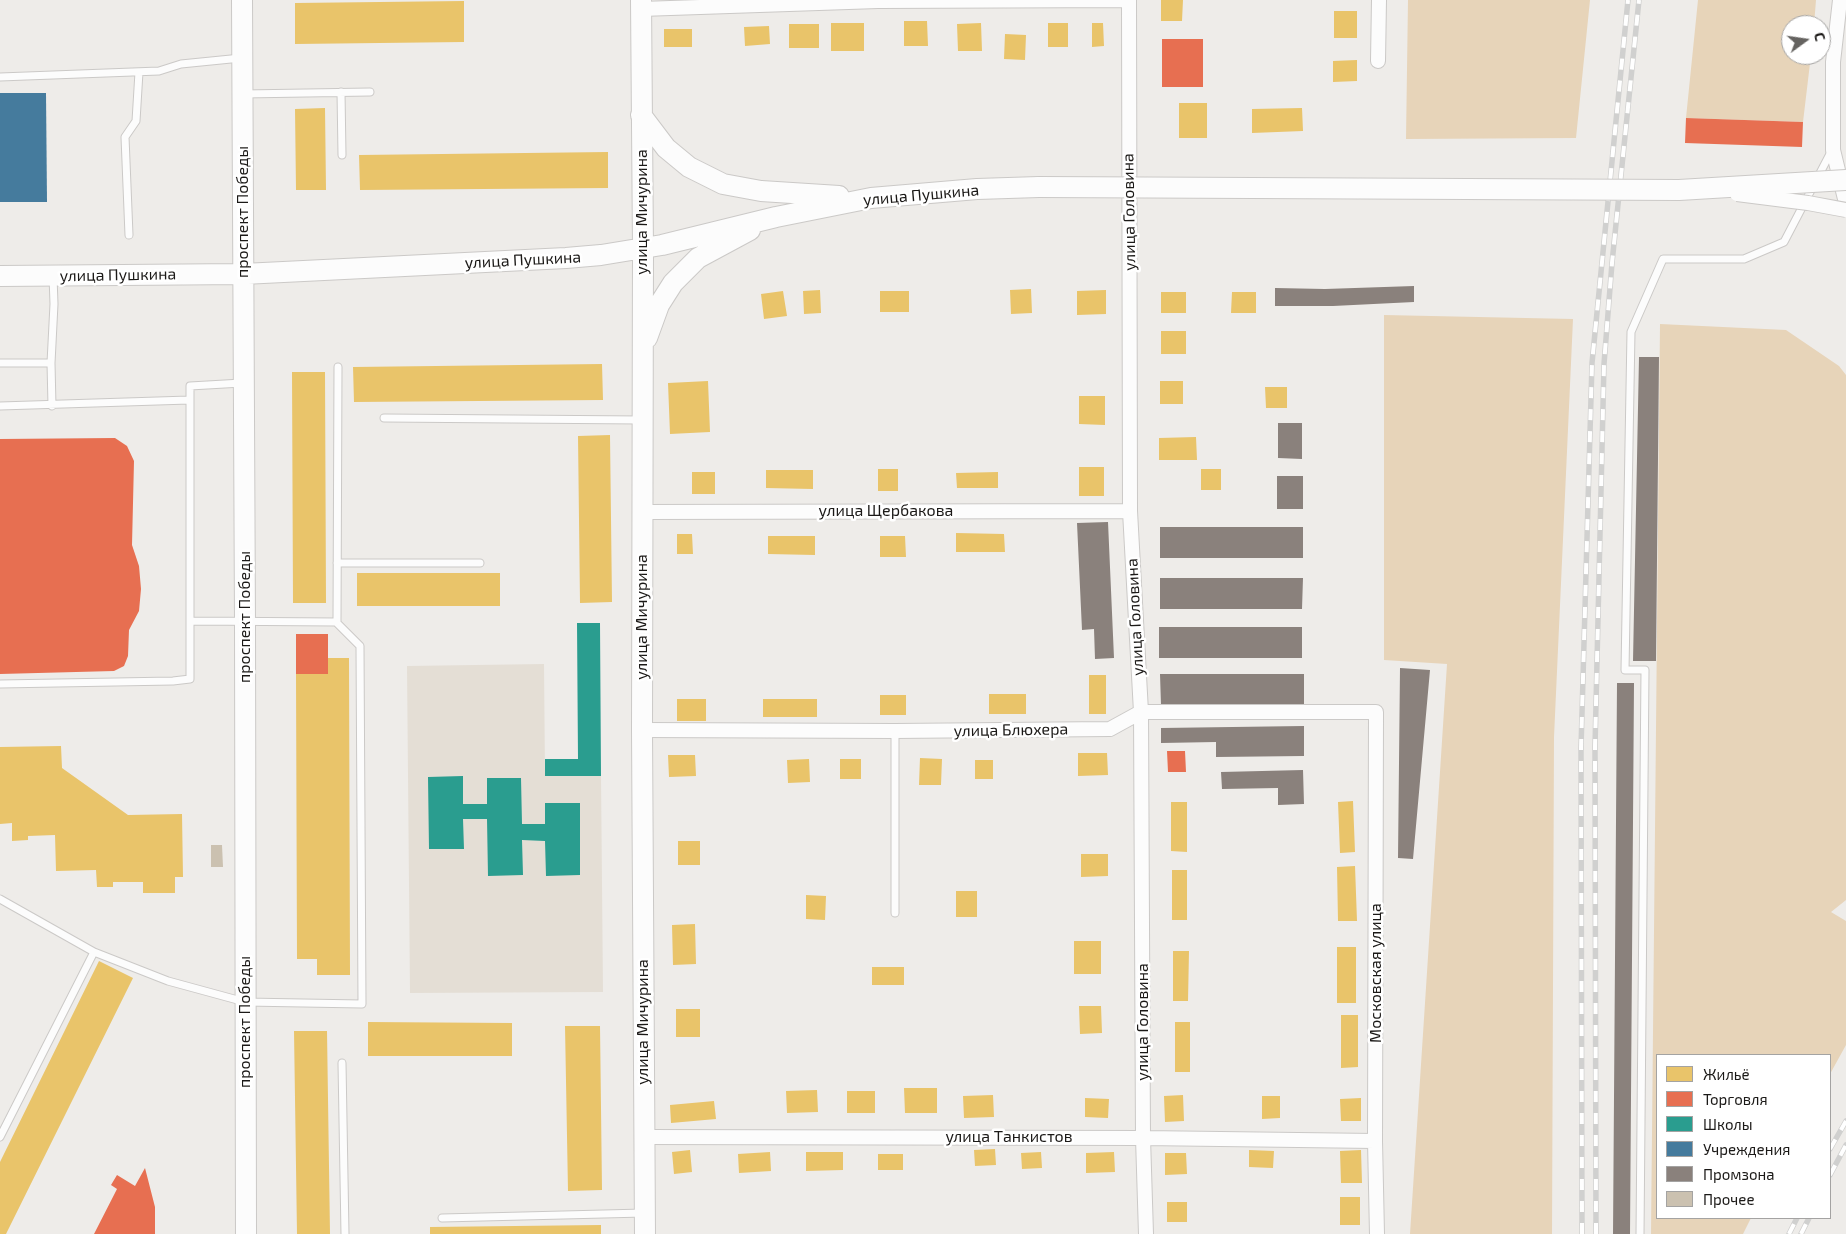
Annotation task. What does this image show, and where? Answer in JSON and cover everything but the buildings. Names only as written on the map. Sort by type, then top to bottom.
[{"type":"street","name":"проспект Победы","points":[[242,0],[246,1234]]},
{"type":"street","points":[[641,4],[1129,0]]},
{"type":"street","name":"улица Головина","points":[[1129,0],[1130,511],[1141,712],[1143,1138],[1146,1234]]},
{"type":"street","points":[[1378,61],[1379,0]]},
{"type":"street","points":[[1840,0],[1833,62],[1833,150],[1846,203]]},
{"type":"street","name":"улица Мичурина","points":[[641,4],[643,248],[641,360],[643,512],[643,1137],[645,1234]]},
{"type":"street","points":[[641,115],[666,148],[688,167],[723,184],[761,191],[871,198]]},
{"type":"street","name":"улица Пушкина","points":[[0,276],[243,274],[601,255],[643,248],[776,217],[871,198],[977,189],[1039,187],[1679,190],[1846,180]]},
{"type":"street","points":[[1679,190],[1762,196],[1846,210]]},
{"type":"street","points":[[641,360],[659,306],[673,283],[698,258],[776,217]]},
{"type":"street","name":"улица Щербакова","points":[[643,512],[1130,511]]},
{"type":"street","name":"улица Блюхера","points":[[642,730],[895,731],[1110,729],[1141,712],[1376,712]]},
{"type":"street","name":"Московская улица","points":[[1376,712],[1375,1141],[1377,1234]]},
{"type":"street","name":"улица Танкистов","points":[[643,1137],[1143,1138],[1375,1141]]},
{"type":"lane","points":[[0,78],[159,71],[181,64],[242,58]]},
{"type":"lane","points":[[129,235],[125,137],[136,122],[138,72]]},
{"type":"lane","points":[[341,92],[342,155]]},
{"type":"lane","points":[[242,94],[370,92]]},
{"type":"lane","points":[[1640,1234],[1645,670],[1624,670],[1631,332],[1663,260],[1744,259],[1784,242],[1833,150]]},
{"type":"lane","points":[[52,406],[53,276]]},
{"type":"lane","points":[[0,363],[51,363]]},
{"type":"lane","points":[[336,622],[338,367]]},
{"type":"lane","points":[[0,684],[173,681],[190,679],[190,386],[244,382]]},
{"type":"lane","points":[[0,406],[52,406],[189,400]]},
{"type":"lane","points":[[384,418],[642,420]]},
{"type":"lane","points":[[337,563],[480,563]]},
{"type":"lane","points":[[0,900],[94,952],[168,981],[245,1002],[362,1004],[360,646],[336,622],[191,621]]},
{"type":"lane","points":[[895,731],[895,913]]},
{"type":"lane","points":[[0,1137],[94,952]]},
{"type":"lane","points":[[342,1063],[345,1234]]},
{"type":"lane","points":[[442,1218],[644,1213]]},
{"type":"shaded area","points":[[1408,0],[1590,0],[1576,138],[1406,139]]},
{"type":"shaded area","points":[[1698,0],[1816,0],[1815,15],[1781,15],[1781,65],[1810,65],[1803,122],[1686,118]]},
{"type":"shaded area","points":[[1384,315],[1573,319],[1554,737],[1552,1234],[1410,1234],[1447,664],[1384,660]]},
{"type":"shaded area","points":[[1660,324],[1786,330],[1839,366],[1846,375],[1846,900],[1831,912],[1846,921],[1846,1045],[1831,1072],[1831,1054],[1656,1054],[1656,1219],[1750,1219],[1743,1234],[1651,1234]]},
{"type":"shaded area","points":[[544,664],[545,776],[601,776],[603,992],[410,993],[407,666]]},
{"type":"railway","points":[[1582,1234],[1581,748],[1592,363],[1628,0]]},
{"type":"railway","points":[[1596,1234],[1595,747],[1604,364],[1612,263],[1639,0]]},
{"type":"railway","points":[[1831,1147],[1846,1121]]},
{"type":"railway","points":[[1831,1173],[1846,1145]]},
{"type":"railway","points":[[1789,1234],[1796,1219]]},
{"type":"railway","points":[[1801,1234],[1808,1219]]}]
